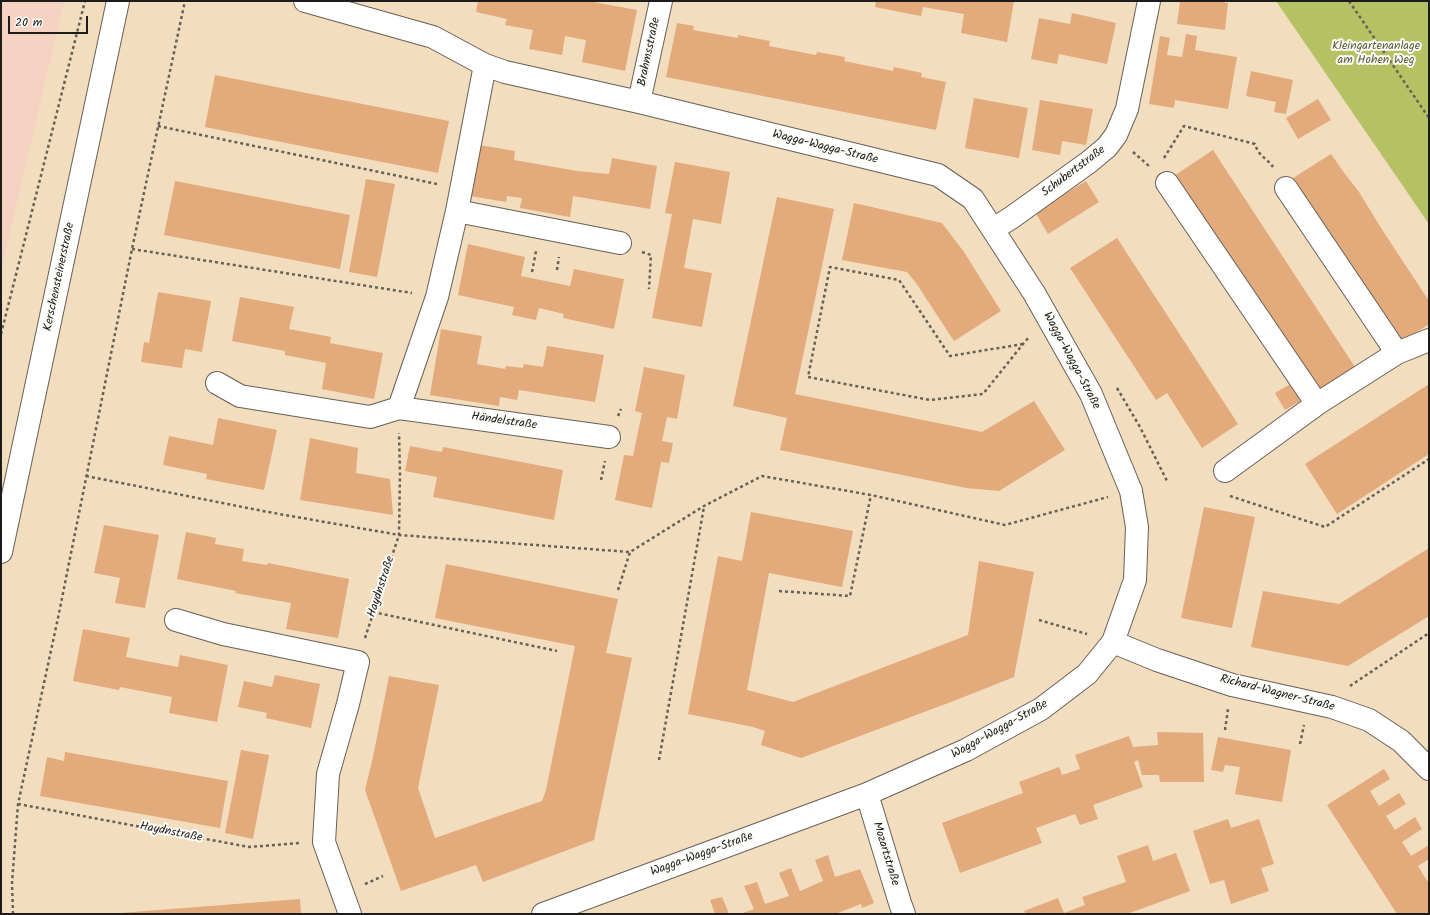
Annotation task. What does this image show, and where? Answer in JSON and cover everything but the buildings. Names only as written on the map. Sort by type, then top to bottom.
[{"type":"street","name":"Kerschensteinerstraße","points":[[1,552],[118,1]]},
{"type":"street","name":"Wagga-Wagga-Straße","points":[[305,1],[433,37],[485,65],[505,72],[639,102],[938,176],[973,199],[1034,293],[1091,394],[1131,491],[1137,527],[1135,580],[1112,642],[1087,674],[1041,709],[966,750],[867,794],[543,914]]},
{"type":"street","name":"Brahmsstraße","points":[[639,102],[661,1]]},
{"type":"street","name":"Schubertstraße","points":[[993,229],[1011,218],[1089,162],[1107,147],[1116,135],[1127,109],[1148,1]]},
{"type":"street","points":[[398,408],[437,297],[457,211],[460,188],[485,65]]},
{"type":"street","points":[[1164,174],[1317,404]]},
{"type":"street","points":[[1286,188],[1397,353]]},
{"type":"street","points":[[457,211],[620,243]]},
{"type":"street","points":[[1225,471],[1317,404],[1397,353],[1429,340]]},
{"type":"street","name":"Händelstraße","points":[[217,383],[240,396],[370,417],[398,408],[609,437]]},
{"type":"street","points":[[176,620],[223,634],[358,662],[348,704],[328,774],[324,842],[350,914]]},
{"type":"street","name":"Richard-Wagner-Straße","points":[[1112,642],[1157,660],[1232,685],[1332,707],[1369,720],[1401,741],[1429,769]]},
{"type":"street","name":"Mozartstraße","points":[[867,794],[904,914]]},
{"type":"path","points":[[1,334],[85,1]]},
{"type":"path","points":[[13,914],[12,883],[18,804],[58,618],[132,249],[185,1]]},
{"type":"path","points":[[1349,1],[1429,118]]},
{"type":"path","points":[[158,126],[460,188]]},
{"type":"path","points":[[1164,174],[1184,126],[1255,144],[1258,152],[1270,162],[1286,188]]},
{"type":"path","points":[[1116,135],[1121,143],[1150,166]]},
{"type":"path","points":[[132,249],[437,297]]},
{"type":"path","points":[[1023,344],[950,356],[899,280],[830,267],[808,377],[930,400],[983,394],[1023,344],[1046,315]]},
{"type":"path","points":[[398,408],[400,473],[399,535]]},
{"type":"path","points":[[1225,494],[1325,527],[1429,460]]},
{"type":"path","points":[[86,476],[268,512],[399,535],[630,552],[704,506],[762,476],[871,495],[1005,525],[1131,491]]},
{"type":"path","points":[[779,592],[850,596],[871,495]]},
{"type":"path","points":[[659,760],[704,506]]},
{"type":"path","name":"Haydnstraße","points":[[358,662],[399,535]]},
{"type":"path","points":[[618,590],[630,552]]},
{"type":"path","points":[[373,612],[557,651]]},
{"type":"path","points":[[1040,620],[1112,642]]},
{"type":"path","points":[[1332,707],[1346,689],[1429,633]]},
{"type":"path","name":"Haydnstraße","points":[[18,804],[249,847],[324,842]]},
{"type":"shaded area","points":[[1,1],[64,1],[1,271]]},
{"type":"green space","name":"Kleingartenanlage am Hohen Weg","points":[[1276,1],[1429,1],[1429,224]]}]
